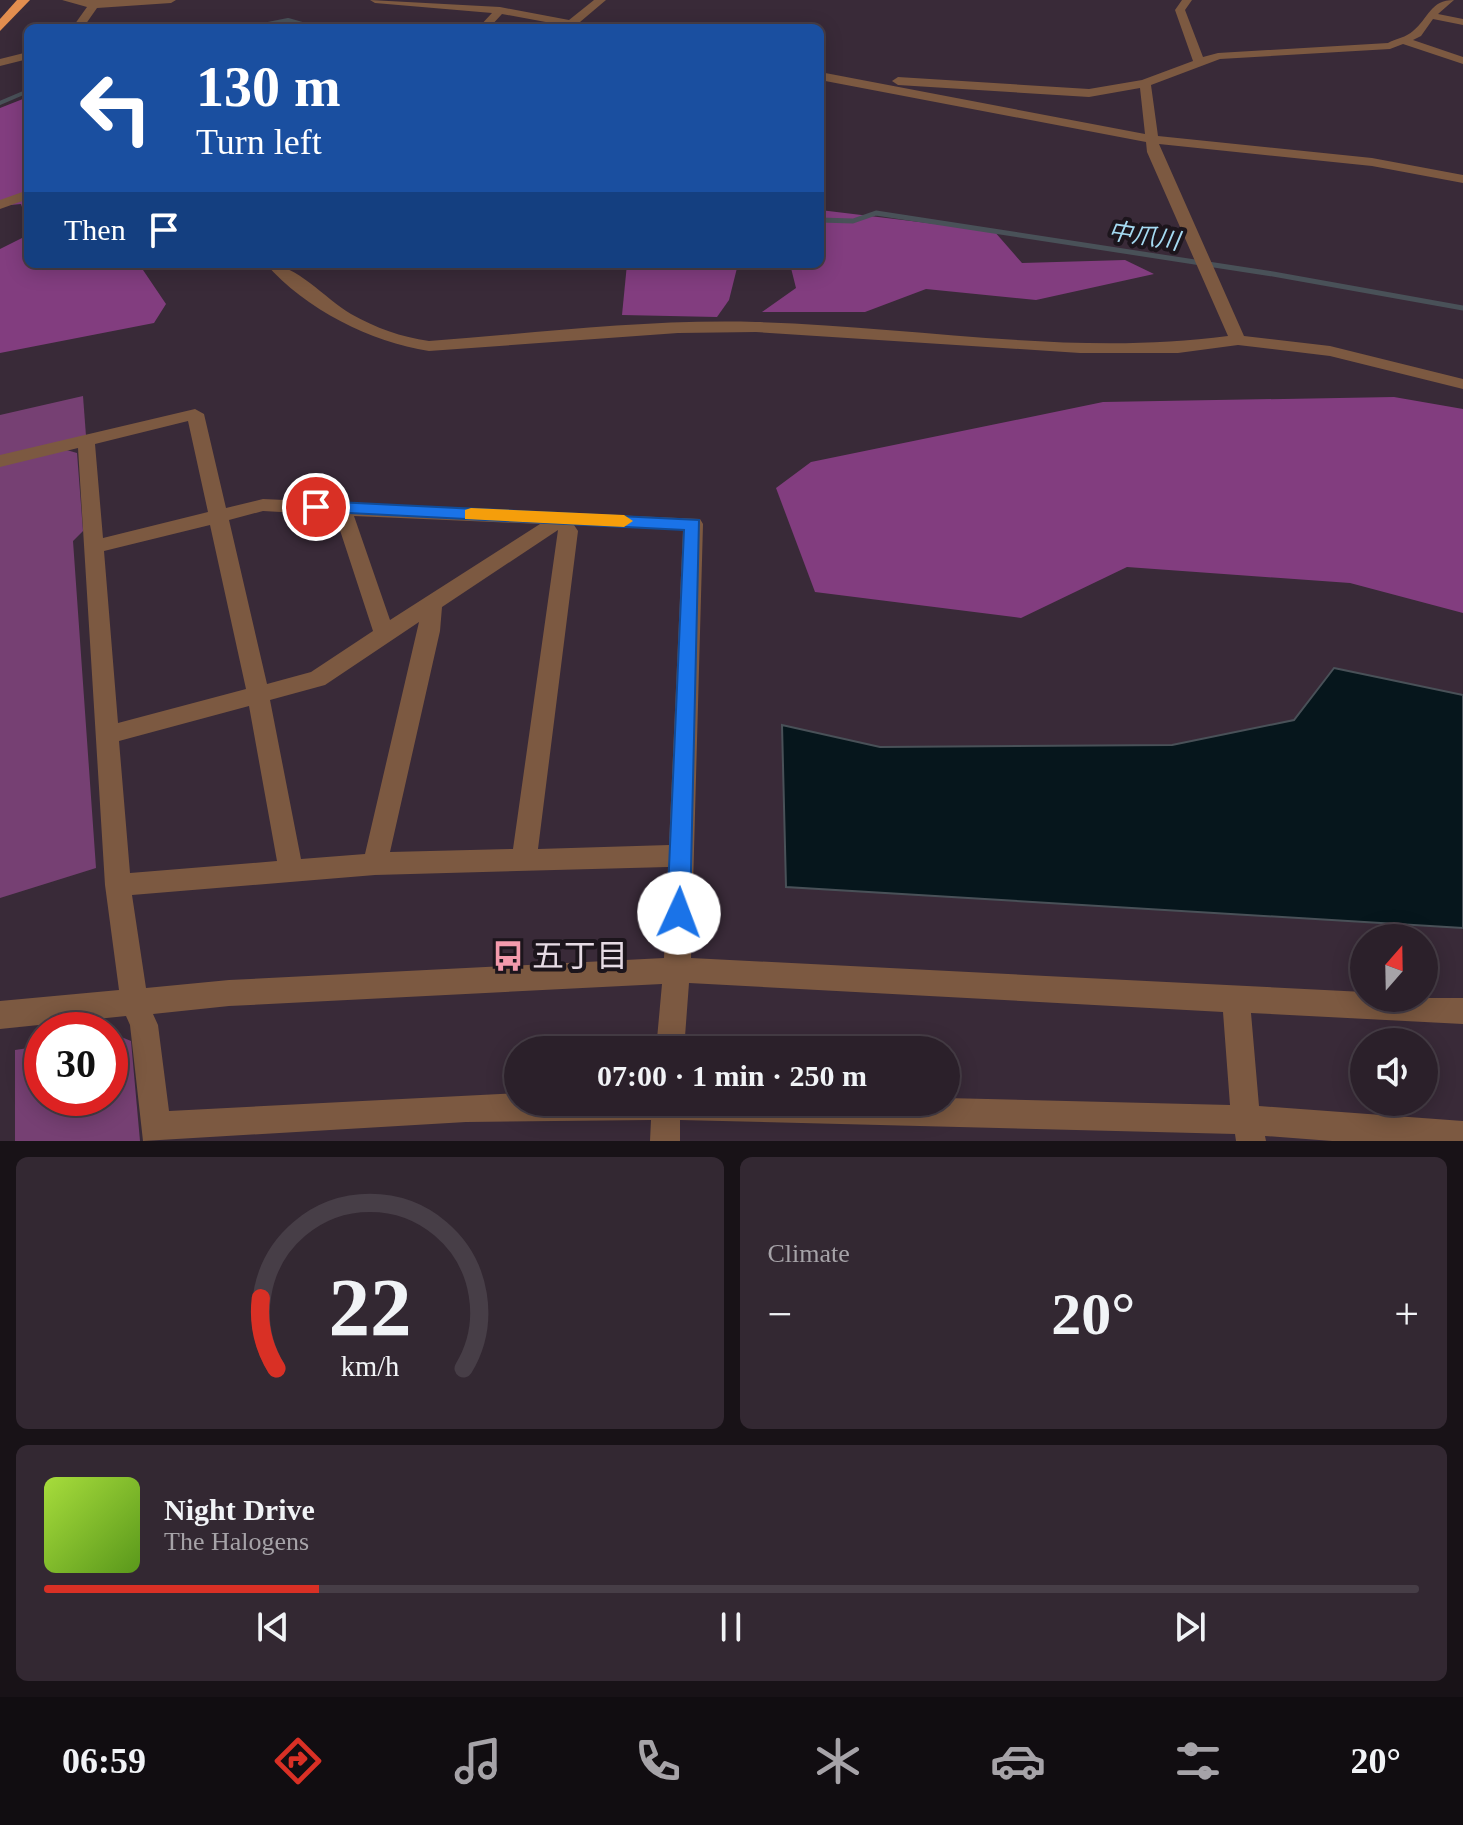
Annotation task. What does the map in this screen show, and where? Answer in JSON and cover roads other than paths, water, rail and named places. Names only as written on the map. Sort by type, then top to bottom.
[{"type":"highway","points":[[0,27],[24,0]]},
{"type":"street","points":[[67,0],[94,5],[171,0]]},
{"type":"street","points":[[375,0],[500,10],[577,24]]},
{"type":"street","points":[[572,23],[601,0]]},
{"type":"street","points":[[1187,0],[1180,10],[1199,61]]},
{"type":"street","points":[[846,81],[957,83],[1055,93],[1089,93],[1145,83],[1199,61],[1238,53],[1378,47],[1405,41],[1417,34],[1430,15],[1449,0]]},
{"type":"street","points":[[80,24],[94,5]]},
{"type":"street","points":[[487,24],[500,10]]},
{"type":"street","points":[[1430,15],[1463,22]]},
{"type":"street","points":[[1405,41],[1463,61]]},
{"type":"street","points":[[0,63],[24,56]]},
{"type":"street","points":[[824,77],[1151,139],[1372,162],[1463,179]]},
{"type":"street","points":[[1145,83],[1151,139],[1238,340]]},
{"type":"street","points":[[0,205],[24,196]]},
{"type":"street","points":[[278,268],[359,327],[402,344],[429,346],[678,328],[756,327],[1080,348],[1178,348],[1238,340],[1330,351],[1463,384]]},
{"type":"street","points":[[0,461],[195,414],[220,513],[258,693],[291,869]]},
{"type":"street","points":[[86,440],[118,885],[134,1002],[144,1025],[157,1133],[504,1107]]},
{"type":"street","points":[[94,547],[220,513],[263,505],[693,524],[677,970],[671,1036]]},
{"type":"street","points":[[342,508],[385,635]]},
{"type":"street","points":[[106,735],[317,679],[561,519]]},
{"type":"street","points":[[524,861],[568,531],[561,519]]},
{"type":"street","points":[[375,864],[429,631],[432,602]]},
{"type":"street","points":[[118,885],[375,864],[681,856]]},
{"type":"street","points":[[0,1015],[229,993],[677,970],[1463,1011]]},
{"type":"street","points":[[1236,999],[1248,1130]]},
{"type":"street","points":[[665,1141],[666,1116]]},
{"type":"street","points":[[935,1116],[1463,1136]]},
{"type":"waterway","name":"中爪川","points":[[268,24],[288,20],[302,24]]},
{"type":"waterway","name":"中爪川","points":[[0,103],[24,93]]},
{"type":"waterway","name":"中爪川","points":[[824,220],[853,221],[876,213],[1273,274],[1463,308]]},
{"type":"place","name":"五丁目","points":[[508,956]]}]
